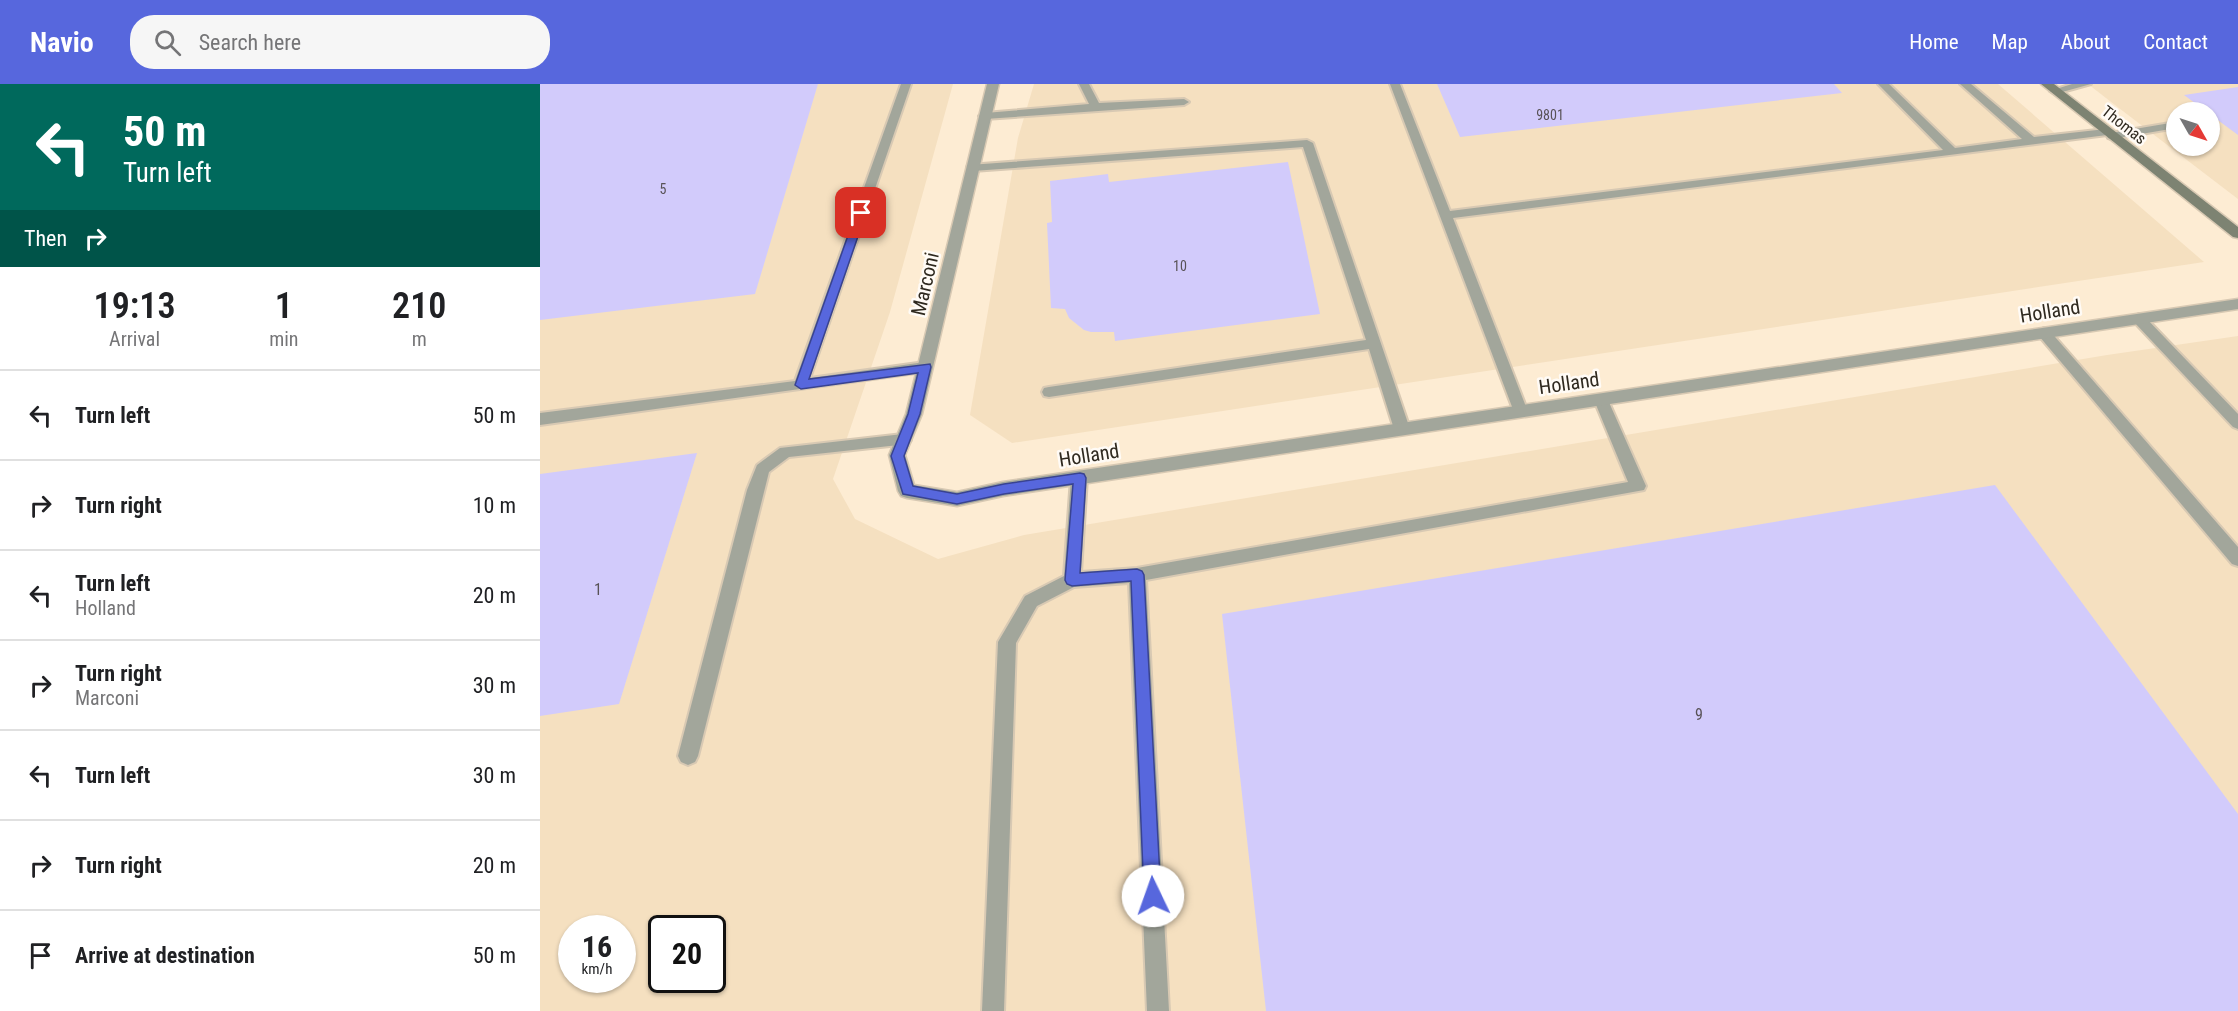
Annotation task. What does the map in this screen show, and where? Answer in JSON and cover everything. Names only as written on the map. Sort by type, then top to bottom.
[{"type":"street","name":"Marconi","points":[[907,491],[897,456],[914,414],[993,84]]},
{"type":"street","name":"Thomas","points":[[2051,87],[2238,234]]},
{"type":"street","name":"Holland","points":[[907,491],[957,499],[1004,489],[2238,304]]},
{"type":"lane","points":[[801,385],[906,84]]},
{"type":"lane","points":[[1084,84],[1096,107]]},
{"type":"lane","points":[[1395,84],[1448,215],[1521,412]]},
{"type":"lane","points":[[1883,84],[1952,152]]},
{"type":"lane","points":[[1965,84],[2031,141]]},
{"type":"lane","points":[[2051,87],[2086,84]]},
{"type":"lane","points":[[985,116],[1184,102]]},
{"type":"lane","points":[[1448,215],[2166,125]]},
{"type":"lane","points":[[973,167],[1307,143],[1402,429]]},
{"type":"lane","points":[[2139,319],[2238,423]]},
{"type":"lane","points":[[2044,333],[2238,559]]},
{"type":"lane","points":[[1049,392],[1373,344]]},
{"type":"lane","points":[[540,419],[926,367]]},
{"type":"lane","points":[[993,1011],[1007,642],[1031,601],[1072,580],[1137,575],[1638,486],[1601,400]]},
{"type":"lane","points":[[688,756],[762,469],[785,452],[903,440]]},
{"type":"lane","points":[[1072,580],[1080,478]]},
{"type":"lane","points":[[1137,575],[1158,1011]]},
{"type":"shaded area","points":[[540,84],[953,84],[890,312],[833,479],[855,519],[938,559],[1024,535],[2107,355],[2238,336],[2238,1011],[540,1011]]},
{"type":"shaded area","points":[[1034,84],[1998,84],[2204,262],[1012,443],[970,415],[1018,138]]},
{"type":"shaded area","points":[[2088,84],[2238,84],[2238,199],[2182,156],[2220,156],[2220,102],[2166,102],[2166,144]]},
{"type":"building","points":[[540,84],[818,84],[755,294],[540,320]]},
{"type":"building","points":[[1437,84],[1834,84],[1842,93],[1460,137]]},
{"type":"building","points":[[2238,87],[2238,135],[2220,122],[2220,102],[2193,102],[2184,95]]},
{"type":"building","points":[[1288,162],[1320,314],[1115,341],[1114,332],[1084,330],[1069,318],[1065,309],[1051,308],[1047,223],[1052,222],[1050,181],[1108,174],[1109,182]]},
{"type":"building","points":[[697,453],[619,704],[540,716],[540,474]]},
{"type":"building","points":[[1995,485],[2238,814],[2238,1011],[1266,1011],[1222,614]]},
{"type":"route","points":[[861,213],[801,385],[926,367],[914,414],[897,456],[907,491],[957,499],[1004,489],[1080,478],[1072,580],[1137,575],[1153,896]]}]
